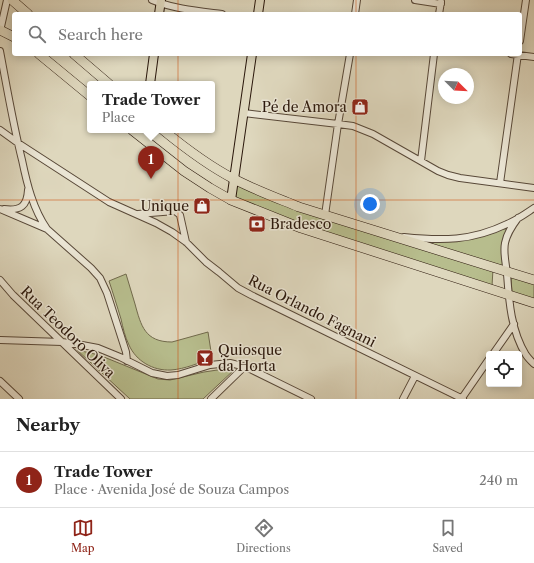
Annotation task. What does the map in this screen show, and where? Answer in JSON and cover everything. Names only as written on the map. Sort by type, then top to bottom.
[{"type":"highway","points":[[12,0],[26,12]]},
{"type":"highway","points":[[0,31],[12,36]]},
{"type":"highway","points":[[41,56],[87,94]]},
{"type":"highway","points":[[76,56],[106,81]]},
{"type":"highway","points":[[136,133],[184,171],[231,200],[301,228],[534,303]]},
{"type":"highway","points":[[167,133],[206,162],[234,179],[299,207],[326,214],[534,280]]},
{"type":"main road","points":[[258,12],[260,0]]},
{"type":"main road","points":[[159,12],[161,2]]},
{"type":"main road","points":[[150,81],[154,56]]},
{"type":"main road","points":[[231,200],[252,56]]},
{"type":"street","points":[[0,31],[7,0]]},
{"type":"street","points":[[152,0],[170,6],[209,12]]},
{"type":"street","points":[[356,12],[357,0]]},
{"type":"street","points":[[415,0],[441,2],[439,12]]},
{"type":"street","points":[[522,27],[526,0]]},
{"type":"street","points":[[0,51],[18,143],[34,206],[46,229],[91,268],[100,278],[107,294],[126,352],[127,361]]},
{"type":"street","points":[[326,214],[338,124],[350,56]]},
{"type":"street","points":[[421,161],[434,56]]},
{"type":"street","points":[[500,184],[518,56]]},
{"type":"street","points":[[522,56],[534,57]]},
{"type":"street","points":[[244,113],[353,126],[373,134],[438,171],[448,175],[534,188]]},
{"type":"street","name":"Rua Orlando Fagnani","points":[[0,130],[109,202],[156,223],[186,242],[206,262],[244,292],[462,399]]},
{"type":"street","points":[[0,209],[10,210],[22,207],[26,203],[28,197],[28,186]]},
{"type":"street","points":[[391,235],[430,239],[455,239],[473,236],[508,224],[534,208]]},
{"type":"street","points":[[0,209],[46,229]]},
{"type":"street","points":[[135,214],[175,211],[180,215],[186,242]]},
{"type":"street","points":[[518,218],[510,229],[505,244],[504,255],[510,306],[516,334],[526,356],[534,364]]},
{"type":"street","name":"Rua Teodoro Oliva","points":[[0,280],[13,295],[121,399]]},
{"type":"street","points":[[495,351],[514,324]]},
{"type":"street","points":[[0,340],[62,342],[98,348],[152,373],[167,376],[178,375],[210,365],[230,364],[245,366],[311,399]]},
{"type":"street","points":[[462,399],[486,363]]},
{"type":"street","points":[[212,399],[245,366]]},
{"type":"street","points":[[403,399],[415,376]]},
{"type":"street","points":[[0,381],[19,399]]},
{"type":"street","points":[[294,399],[300,393]]},
{"type":"green space","points":[[236,183],[493,269],[492,286],[298,224],[234,198]]},
{"type":"green space","points":[[500,229],[507,229],[504,238],[503,266],[432,246],[433,242]]},
{"type":"green space","points":[[126,274],[142,326],[150,336],[163,341],[172,342],[208,332],[212,358],[192,366],[164,370],[146,364],[136,356],[126,339],[109,281]]},
{"type":"green space","points":[[511,277],[534,284],[534,300],[512,293]]},
{"type":"green space","points":[[77,350],[99,355],[158,379],[170,380],[204,372],[235,369],[203,399],[130,399]]},
{"type":"place","name":"Pé de Amora","points":[[360,107]]},
{"type":"place","name":"Trade Tower","points":[[151,179]]},
{"type":"place","name":"Unique","points":[[202,206]]},
{"type":"place","name":"Bradesco","points":[[257,224]]},
{"type":"place","name":"Quiosque da Horta","points":[[205,358]]}]
